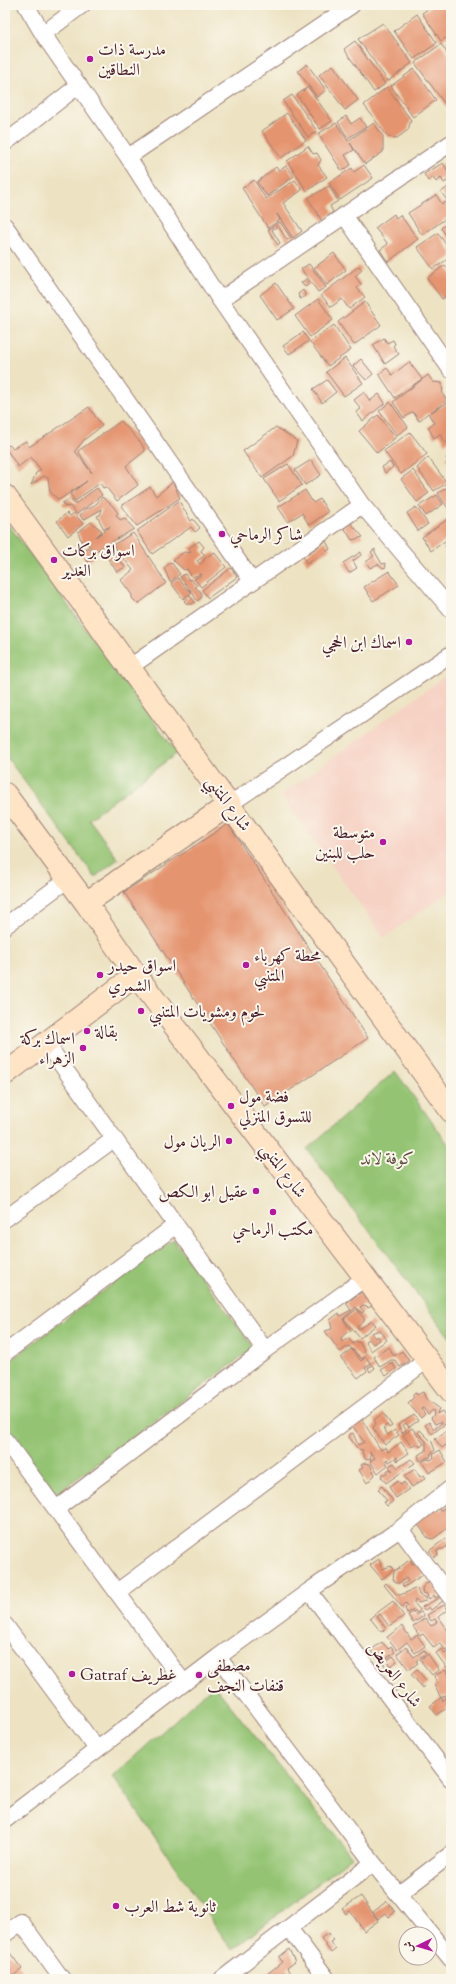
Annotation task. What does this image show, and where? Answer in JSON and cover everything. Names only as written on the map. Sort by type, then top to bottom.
[{"type":"street","points":[[26,5],[42,34],[128,157],[220,300],[362,505],[451,610]]},
{"type":"street","points":[[42,34],[82,5]]},
{"type":"street","points":[[128,157],[352,5]]},
{"type":"street","points":[[5,143],[79,85]]},
{"type":"street","points":[[220,300],[344,214],[451,143]]},
{"type":"street","points":[[344,214],[451,370]]},
{"type":"street","points":[[5,226],[252,581]]},
{"type":"street","name":"شارع المتنبي","points":[[5,496],[230,804],[451,1111]]},
{"type":"street","points":[[130,667],[362,505]]},
{"type":"street","points":[[86,903],[451,654]]},
{"type":"street","name":"شارع المتنبي","points":[[5,794],[86,903],[136,975],[451,1391]]},
{"type":"street","points":[[5,926],[68,879]]},
{"type":"street","points":[[5,1074],[136,975]]},
{"type":"street","points":[[46,1043],[265,1350]]},
{"type":"street","points":[[5,1219],[114,1139]]},
{"type":"street","points":[[5,1353],[176,1225]]},
{"type":"street","points":[[56,1509],[265,1350],[365,1278]]},
{"type":"street","points":[[117,1592],[427,1360]]},
{"type":"street","points":[[5,1440],[184,1683]]},
{"type":"street","points":[[5,1820],[184,1683],[309,1591],[400,1529],[451,1488]]},
{"type":"street","points":[[400,1529],[451,1598]]},
{"type":"street","name":"شارع العريض","points":[[309,1591],[451,1779]]},
{"type":"street","points":[[7,1633],[97,1749]]},
{"type":"street","points":[[218,1658],[373,1863],[451,1959]]},
{"type":"street","points":[[399,1894],[451,1854]]},
{"type":"street","points":[[222,1979],[373,1863]]},
{"type":"street","points":[[5,1934],[21,1922],[62,1979]]},
{"type":"street","points":[[289,1928],[327,1979]]},
{"type":"shaded area","name":"متوسطة حلب للبنين","points":[[451,672],[451,890],[384,938],[281,795]]},
{"type":"green space","points":[[5,520],[177,753],[89,819],[118,859],[95,877],[5,755]]},
{"type":"green space","name":"كوفة لاند","points":[[395,1071],[451,1148],[451,1339],[307,1149]]},
{"type":"green space","points":[[173,1239],[254,1348],[56,1494],[5,1425],[5,1364]]},
{"type":"green space","points":[[214,1685],[352,1857],[232,1950],[113,1776]]},
{"type":"building","points":[[434,5],[451,5],[451,34],[441,41],[422,13]]},
{"type":"building","points":[[417,14],[437,43],[414,59],[394,31]]},
{"type":"building","points":[[383,23],[412,63],[388,81],[358,39]]},
{"type":"building","points":[[355,41],[385,84],[374,92],[344,49]]},
{"type":"building","points":[[451,43],[451,54],[446,46]]},
{"type":"building","points":[[441,44],[451,58],[451,104],[447,107],[415,63]]},
{"type":"building","points":[[307,64],[326,90],[317,97],[298,71]]},
{"type":"building","points":[[333,65],[358,100],[345,110],[319,75]]},
{"type":"building","points":[[414,69],[436,100],[413,117],[391,86]]},
{"type":"building","points":[[308,87],[332,121],[320,129],[297,95]]},
{"type":"building","points":[[387,87],[411,120],[408,130],[397,138],[388,137],[364,105]]},
{"type":"building","points":[[292,95],[317,131],[308,137],[283,101]]},
{"type":"building","points":[[287,113],[306,140],[281,158],[262,131]]},
{"type":"building","points":[[346,116],[351,124],[360,118],[366,127],[348,138],[338,122]]},
{"type":"building","points":[[336,123],[348,141],[374,123],[383,136],[383,152],[365,164],[350,143],[354,150],[345,155],[351,165],[342,171],[318,134]]},
{"type":"building","points":[[308,146],[313,154],[317,153],[321,160],[318,165],[327,177],[307,191],[287,161]]},
{"type":"building","points":[[443,163],[451,176],[451,179],[444,183],[441,178],[436,182],[433,177],[428,181],[424,174]]},
{"type":"building","points":[[364,165],[373,178],[340,200],[329,183],[352,168],[354,172]]},
{"type":"building","points":[[286,166],[294,176],[267,196],[257,182],[276,167],[279,171]]},
{"type":"building","points":[[254,180],[266,199],[295,180],[302,190],[283,203],[302,231],[293,238],[277,214],[280,220],[268,228],[242,188]]},
{"type":"building","points":[[451,185],[451,206],[441,192]]},
{"type":"building","points":[[329,186],[338,201],[330,206],[333,212],[322,221],[308,198]]},
{"type":"building","points":[[436,195],[442,204],[445,202],[451,211],[451,215],[422,235],[408,213]]},
{"type":"building","points":[[394,214],[396,218],[400,215],[418,239],[388,262],[380,250],[388,244],[375,228]]},
{"type":"building","points":[[451,221],[451,243],[441,228]]},
{"type":"building","points":[[280,222],[291,238],[287,240],[278,226],[272,230],[280,243],[278,245],[268,230]]},
{"type":"building","points":[[438,233],[451,252],[451,257],[433,269],[417,247]]},
{"type":"building","points":[[334,253],[346,270],[327,285],[314,268]]},
{"type":"building","points":[[309,264],[326,287],[318,292],[301,269]]},
{"type":"building","points":[[445,265],[451,273],[451,293],[442,299],[427,278]]},
{"type":"building","points":[[359,266],[362,270],[355,276],[361,284],[357,288],[365,297],[349,309],[342,299],[331,307],[321,295]]},
{"type":"building","points":[[306,279],[309,284],[305,287],[301,283]]},
{"type":"building","points":[[276,283],[294,309],[277,320],[260,295]]},
{"type":"building","points":[[303,290],[306,296],[300,299],[298,294]]},
{"type":"building","points":[[318,299],[333,320],[310,337],[295,316]]},
{"type":"building","points":[[365,302],[381,325],[354,345],[338,322]]},
{"type":"building","points":[[451,303],[451,313],[446,306]]},
{"type":"building","points":[[334,325],[351,350],[328,366],[310,342]]},
{"type":"building","points":[[303,332],[309,341],[289,354],[283,346]]},
{"type":"building","points":[[384,338],[387,343],[393,340],[395,344],[393,346],[399,354],[385,364],[373,345]]},
{"type":"building","points":[[345,358],[363,383],[344,396],[326,372]]},
{"type":"building","points":[[361,359],[373,374],[366,380],[353,366]]},
{"type":"building","points":[[409,362],[422,379],[395,398],[379,374],[387,368],[392,375]]},
{"type":"building","points":[[428,375],[433,382],[442,383],[443,395],[447,400],[430,413],[447,403],[451,410],[451,440],[445,443],[440,434],[434,438],[428,427],[434,423],[428,413],[419,421],[413,412],[404,418],[393,402]]},
{"type":"building","points":[[327,380],[336,392],[322,403],[313,389]]},
{"type":"building","points":[[364,392],[370,401],[379,394],[385,403],[363,421],[356,412],[361,409],[354,400]]},
{"type":"building","points":[[390,402],[408,427],[397,435],[379,411]]},
{"type":"building","points":[[89,407],[102,426],[84,440],[75,451],[92,473],[78,451],[121,421],[141,443],[145,451],[126,466],[138,485],[117,501],[106,487],[103,488],[100,483],[75,501],[70,494],[87,481],[59,500],[50,492],[48,478],[44,476],[31,485],[36,473],[41,470],[31,457],[18,467],[5,447],[9,445],[13,448],[26,441],[29,447]]},
{"type":"building","points":[[378,415],[396,437],[377,453],[359,431]]},
{"type":"building","points":[[276,427],[297,441],[293,456],[262,478],[243,451]]},
{"type":"building","points":[[410,432],[427,454],[401,474],[384,451]]},
{"type":"building","points":[[451,453],[451,465],[446,458]]},
{"type":"building","points":[[428,457],[447,483],[434,491],[417,468]]},
{"type":"building","points":[[311,460],[321,475],[305,485],[295,470]]},
{"type":"building","points":[[390,462],[393,467],[385,473],[382,467]]},
{"type":"building","points":[[288,464],[302,485],[279,501],[264,479]]},
{"type":"building","points":[[413,470],[429,493],[417,502],[401,479]]},
{"type":"building","points":[[173,482],[180,498],[137,526],[121,506],[150,487],[156,496]]},
{"type":"building","points":[[448,487],[451,492],[451,513],[438,493]]},
{"type":"building","points":[[97,488],[102,495],[77,514],[70,506],[65,507],[62,503],[70,499],[75,504]]},
{"type":"building","points":[[305,490],[313,503],[320,499],[328,512],[309,525],[302,513],[288,522],[278,507]]},
{"type":"building","points":[[437,495],[443,504],[426,516],[419,506]]},
{"type":"building","points":[[102,497],[113,506],[118,513],[116,515],[120,520],[124,518],[134,529],[94,552],[87,543],[83,545],[78,532],[91,522],[102,531],[96,537],[111,526],[104,529],[97,516],[100,515],[102,509],[83,520],[80,515],[88,508],[91,508]]},
{"type":"building","points":[[179,501],[191,521],[193,519],[200,528],[195,532],[191,527],[152,554],[137,531]]},
{"type":"building","points":[[416,507],[428,524],[418,531],[407,513]]},
{"type":"building","points":[[67,513],[70,516],[74,513],[83,524],[68,536],[57,521]]},
{"type":"building","points":[[451,517],[451,537],[431,551],[422,537]]},
{"type":"building","points":[[349,521],[363,537],[352,540],[343,526]]},
{"type":"building","points":[[133,533],[166,583],[138,604],[132,598],[132,595],[121,580],[133,570],[113,545]]},
{"type":"building","points":[[199,541],[204,547],[201,551],[205,555],[197,561],[200,564],[214,552],[226,567],[201,587],[194,579],[202,575],[201,574],[192,577],[187,569],[184,570],[173,560],[184,552],[191,552],[189,548]]},
{"type":"building","points":[[326,541],[330,549],[307,564],[303,557]]},
{"type":"building","points":[[451,542],[451,555],[445,546]]},
{"type":"building","points":[[88,547],[95,556],[88,562],[80,552]]},
{"type":"building","points":[[111,548],[125,567],[117,572],[107,557],[99,556]]},
{"type":"building","points":[[375,549],[375,552],[382,564],[385,563],[386,567],[383,568],[378,564],[370,568],[366,562],[374,556],[371,552]]},
{"type":"building","points":[[361,552],[361,555],[353,561],[357,568],[349,573],[343,563]]},
{"type":"building","points":[[171,562],[180,574],[170,582],[164,568]]},
{"type":"building","points":[[231,568],[237,577],[208,598],[202,590]]},
{"type":"building","points":[[389,571],[399,585],[373,601],[364,587]]},
{"type":"building","points":[[185,574],[201,592],[201,598],[197,601],[180,577]]},
{"type":"building","points":[[178,578],[186,588],[192,592],[183,599],[171,583]]},
{"type":"building","points":[[190,596],[195,602],[192,604],[187,604],[184,601]]},
{"type":"building","name":"محطة كهرباء المتنبي","points":[[228,824],[368,1038],[265,1107],[124,892]]},
{"type":"building","points":[[363,1291],[373,1305],[368,1308],[367,1306],[363,1305],[360,1307],[364,1311],[362,1313],[356,1307],[343,1319],[351,1331],[347,1332],[341,1338],[342,1342],[348,1338],[353,1344],[355,1341],[360,1343],[366,1355],[362,1359],[349,1346],[340,1352],[325,1331],[332,1329],[330,1320],[339,1313],[340,1316],[351,1310],[346,1303]]},
{"type":"building","points":[[357,1309],[365,1320],[357,1327],[359,1329],[372,1321],[376,1325],[360,1338],[344,1319]]},
{"type":"building","points":[[380,1330],[387,1340],[371,1351],[365,1341],[369,1339],[373,1344],[380,1340],[378,1336],[375,1338],[371,1333]]},
{"type":"building","points":[[389,1347],[394,1356],[402,1351],[409,1361],[400,1367],[395,1360],[391,1360],[380,1367],[374,1357]]},
{"type":"building","points":[[351,1349],[361,1361],[366,1357],[371,1364],[365,1368],[367,1371],[358,1378],[341,1358]]},
{"type":"building","points":[[392,1363],[396,1369],[386,1376],[381,1370]]},
{"type":"building","points":[[373,1365],[375,1368],[370,1372],[368,1368]]},
{"type":"building","points":[[423,1392],[426,1399],[439,1408],[437,1414],[442,1411],[449,1421],[432,1434],[425,1425],[429,1422],[434,1429],[442,1423],[440,1422],[435,1424],[431,1418],[434,1414],[433,1410],[428,1414],[423,1408],[421,1409],[425,1414],[421,1418],[408,1403],[414,1397],[412,1395],[416,1393],[417,1395]]},
{"type":"building","points":[[383,1413],[392,1426],[389,1428],[387,1425],[383,1428],[388,1435],[395,1430],[399,1435],[385,1445],[373,1428],[376,1423],[374,1420]]},
{"type":"building","points":[[359,1415],[381,1450],[386,1447],[388,1452],[401,1442],[409,1453],[397,1461],[397,1457],[389,1462],[387,1459],[385,1461],[388,1465],[378,1473],[370,1461],[375,1458],[370,1452],[371,1459],[366,1460],[362,1453],[363,1450],[358,1449],[349,1437],[350,1434],[353,1433],[358,1445],[364,1442],[349,1421]]},
{"type":"building","points":[[414,1415],[418,1421],[409,1427],[406,1423],[403,1425],[406,1430],[402,1433],[398,1425]]},
{"type":"building","points":[[412,1428],[424,1444],[420,1447],[417,1443],[412,1447],[403,1435]]},
{"type":"building","points":[[449,1429],[451,1433],[451,1441],[442,1448],[435,1439]]},
{"type":"building","points":[[420,1430],[432,1442],[435,1450],[431,1453],[430,1458],[428,1457],[420,1461],[418,1455],[426,1451],[426,1441],[418,1433]]},
{"type":"building","points":[[440,1450],[447,1462],[429,1473],[422,1462],[427,1459],[431,1460],[434,1457],[433,1454]]},
{"type":"building","points":[[411,1459],[415,1463],[386,1483],[381,1477],[382,1474],[388,1474],[386,1472],[390,1469],[393,1471],[389,1466],[394,1463],[398,1468]]},
{"type":"building","points":[[365,1463],[370,1464],[375,1475],[367,1483],[359,1470],[363,1468],[361,1465]]},
{"type":"building","points":[[415,1469],[420,1477],[424,1475],[426,1478],[412,1487],[404,1476]]},
{"type":"building","points":[[398,1481],[401,1485],[404,1482],[409,1489],[396,1498],[389,1487]]},
{"type":"building","points":[[382,1486],[393,1501],[387,1506],[384,1502],[387,1501],[378,1489]]},
{"type":"building","points":[[451,1503],[451,1528],[449,1527],[433,1539],[428,1538],[416,1522],[436,1506],[440,1511]]},
{"type":"building","points":[[446,1538],[451,1544],[437,1551],[438,1555],[434,1557],[429,1551]]},
{"type":"building","points":[[379,1559],[382,1569],[391,1566],[393,1570],[382,1579],[370,1565]]},
{"type":"building","points":[[411,1560],[412,1564],[418,1561],[429,1571],[404,1587],[402,1585],[408,1581],[406,1578],[399,1583],[396,1583],[393,1579],[394,1572]]},
{"type":"building","points":[[432,1582],[442,1594],[435,1598],[434,1595],[429,1599],[426,1593],[423,1594],[422,1588],[425,1584]]},
{"type":"building","points":[[386,1583],[396,1594],[400,1595],[417,1588],[419,1595],[427,1598],[425,1601],[419,1603],[415,1600],[414,1603],[420,1610],[417,1613],[414,1610],[407,1613],[405,1608],[408,1606],[406,1603],[402,1607],[384,1585]]},
{"type":"building","points":[[441,1597],[444,1600],[431,1610],[429,1607],[425,1610],[422,1607]]},
{"type":"building","points":[[393,1601],[404,1616],[389,1626],[380,1614],[377,1616],[386,1629],[381,1632],[370,1618]]},
{"type":"building","points":[[444,1605],[447,1610],[438,1617],[446,1629],[451,1627],[451,1649],[450,1647],[445,1650],[440,1643],[434,1648],[423,1634],[420,1636],[413,1627],[425,1618],[431,1626],[437,1622],[435,1619],[431,1621],[427,1615]]},
{"type":"building","points":[[413,1612],[415,1615],[421,1612],[424,1616],[413,1623],[408,1615]]},
{"type":"building","points":[[402,1626],[411,1639],[417,1635],[425,1646],[415,1653],[407,1642],[397,1650],[387,1637]]},
{"type":"building","points":[[382,1642],[388,1649],[391,1646],[395,1652],[384,1660],[380,1656],[377,1658],[371,1650]]},
{"type":"building","points":[[406,1647],[414,1657],[424,1650],[426,1653],[416,1661],[418,1663],[409,1670],[397,1654]]},
{"type":"building","points":[[442,1649],[445,1654],[451,1649],[451,1665],[447,1668],[436,1653]]},
{"type":"building","points":[[428,1654],[439,1670],[432,1675],[420,1660]]},
{"type":"building","points":[[393,1656],[397,1661],[391,1666],[389,1663],[389,1672],[383,1663]]},
{"type":"building","points":[[451,1668],[451,1677],[447,1670]]},
{"type":"building","points":[[417,1669],[428,1683],[423,1688],[411,1674]]},
{"type":"building","points":[[445,1670],[451,1680],[451,1705],[445,1695],[441,1698],[434,1685],[437,1683],[434,1676]]},
{"type":"building","points":[[442,1697],[442,1701],[446,1698],[451,1705],[437,1715],[430,1706]]},
{"type":"building","points":[[361,1896],[378,1921],[364,1931],[350,1911],[346,1914],[342,1909]]},
{"type":"building","points":[[387,1901],[395,1912],[389,1917],[386,1913],[378,1919],[373,1912]]},
{"type":"building","points":[[329,1933],[333,1940],[330,1942],[336,1949],[331,1953],[321,1938]]},
{"type":"building","points":[[289,1949],[295,1962],[287,1968],[296,1979],[261,1979],[282,1962],[279,1957]]},
{"type":"building","points":[[10,1953],[22,1969],[9,1979],[5,1973],[5,1957]]},
{"type":"building","points":[[250,1974],[254,1979],[245,1979]]},
{"type":"place","name":"مدرسة ذات النطاقين","points":[[90,59]]},
{"type":"place","name":"شاكر الرماحي","points":[[222,534]]},
{"type":"place","name":"اسواق بركات الغدير","points":[[54,560]]},
{"type":"place","name":"اسماك ابن الحجي","points":[[409,642]]},
{"type":"place","name":"متوسطة حلب للبنين","points":[[383,842]]},
{"type":"place","name":"محطة كهرباء المتنبي","points":[[246,965]]},
{"type":"place","name":"اسواق حيدر الشمري","points":[[100,975]]},
{"type":"place","name":"لحوم ومشويات المتنبي","points":[[141,1011]]},
{"type":"place","name":"بقالة","points":[[87,1031]]},
{"type":"place","name":"اسماك بركة الزهراء","points":[[83,1048]]},
{"type":"place","name":"فضة مول للتسوق المنزلي","points":[[231,1106]]},
{"type":"place","name":"الريان مول","points":[[229,1141]]},
{"type":"place","name":"عقيل ابو الكص","points":[[256,1191]]},
{"type":"place","name":"مكتب الرماحي","points":[[273,1212]]},
{"type":"place","name":"Gatraf غطريف","points":[[72,1674]]},
{"type":"place","name":"مصطفى قنفات النجف","points":[[199,1675]]},
{"type":"place","name":"ثانوية شط العرب","points":[[116,1906]]}]
